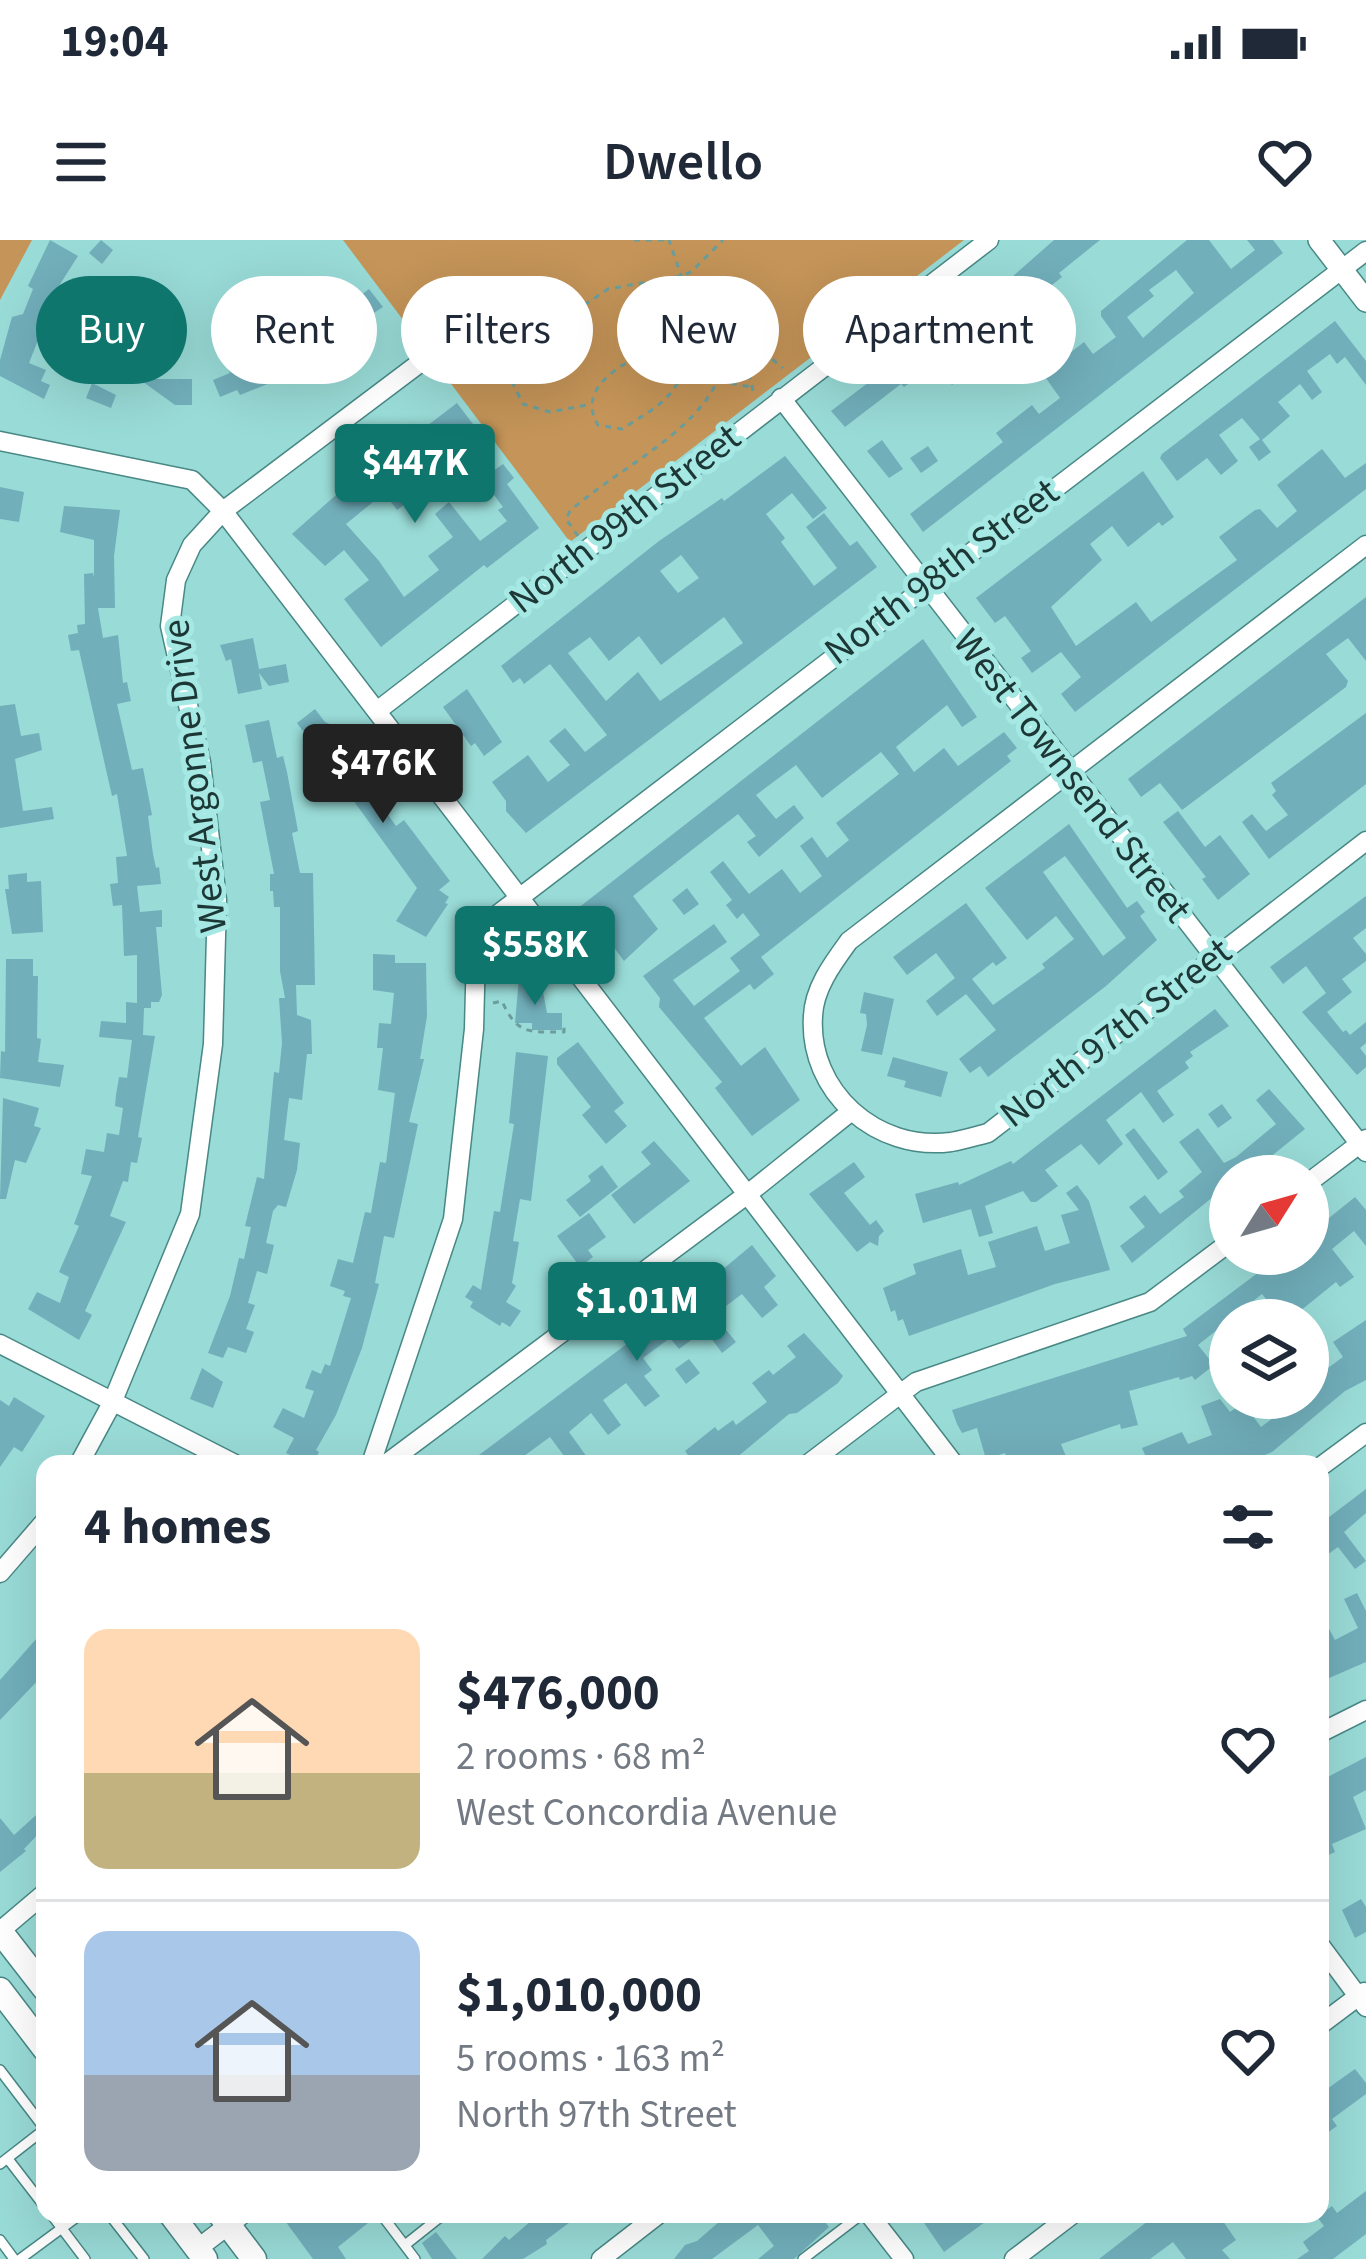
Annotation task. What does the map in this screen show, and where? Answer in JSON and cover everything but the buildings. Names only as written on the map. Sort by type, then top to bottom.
[{"type":"main road","points":[[0,1931],[36,1977]]},
{"type":"main road","points":[[0,1990],[36,2037]]},
{"type":"main road","points":[[178,2223],[201,2254]]},
{"type":"main road","points":[[234,2223],[254,2259]]},
{"type":"street","name":"North 99th Street","points":[[376,711],[989,240]]},
{"type":"street","points":[[1319,240],[1366,301]]},
{"type":"street","name":"North 98th Street","points":[[374,1455],[453,1219],[480,935],[489,921],[1366,251]]},
{"type":"street","name":"West Argonne Drive","points":[[84,1455],[112,1403],[190,1214],[213,1044],[217,900],[201,762],[170,626],[176,580],[192,545],[223,511],[401,377]]},
{"type":"street","name":"West Townsend Street","points":[[781,398],[1364,1145]]},
{"type":"street","points":[[0,441],[192,480],[223,511],[947,1455]]},
{"type":"street","points":[[398,1455],[849,1113],[828,1082],[815,1048],[812,1012],[827,971],[849,941],[1366,545]]},
{"type":"street","name":"North 97th Street","points":[[849,1113],[880,1132],[909,1140],[950,1142],[988,1132],[1366,841]]},
{"type":"street","points":[[1329,1169],[1364,1145]]},
{"type":"street","points":[[820,1455],[916,1382],[1150,1302],[1209,1258]]},
{"type":"street","points":[[0,1344],[217,1455]]},
{"type":"street","points":[[1329,1461],[1366,1433]]},
{"type":"street","points":[[0,1573],[36,1531]]},
{"type":"street","points":[[1329,1728],[1366,1710]]},
{"type":"street","points":[[0,1931],[36,1901]]},
{"type":"street","points":[[1329,1957],[1363,1998],[1329,2020]]},
{"type":"street","points":[[201,2254],[227,2223]]},
{"type":"street","points":[[602,2259],[648,2223]]},
{"type":"street","points":[[874,2223],[904,2259]]},
{"type":"street","points":[[1014,2259],[1061,2223]]},
{"type":"lane","points":[[0,2070],[36,2117]]},
{"type":"lane","points":[[36,2136],[4,2162],[36,2196]]},
{"type":"lane","points":[[58,2223],[85,2259]]},
{"type":"lane","points":[[0,2240],[17,2259],[69,2223]]},
{"type":"lane","points":[[116,2223],[143,2259]]},
{"type":"lane","points":[[388,2223],[415,2259]]},
{"type":"lane","points":[[405,2245],[433,2223]]},
{"type":"lane","points":[[803,2259],[853,2223]]},
{"type":"path","points":[[634,240],[668,240],[682,276],[724,240]]},
{"type":"path","points":[[779,365],[783,368]]},
{"type":"path","points":[[589,405],[600,383],[617,371]]},
{"type":"path","points":[[513,384],[523,404],[550,412],[589,405]]},
{"type":"path","points":[[589,405],[598,425],[622,429],[672,394],[678,384]]},
{"type":"path","points":[[587,548],[566,519],[570,511],[670,434],[715,384]]},
{"type":"path","points":[[493,1004],[502,1001],[511,1023],[530,1032],[564,1032],[564,1022]]},
{"type":"shaded area","points":[[0,240],[32,240],[0,300]]},
{"type":"shaded area","points":[[343,240],[964,240],[917,276],[803,276],[803,363],[779,382],[779,276],[617,276],[617,384],[776,384],[570,542],[451,384],[593,384],[593,276],[401,276],[401,317],[377,285],[377,276],[370,276]]}]
